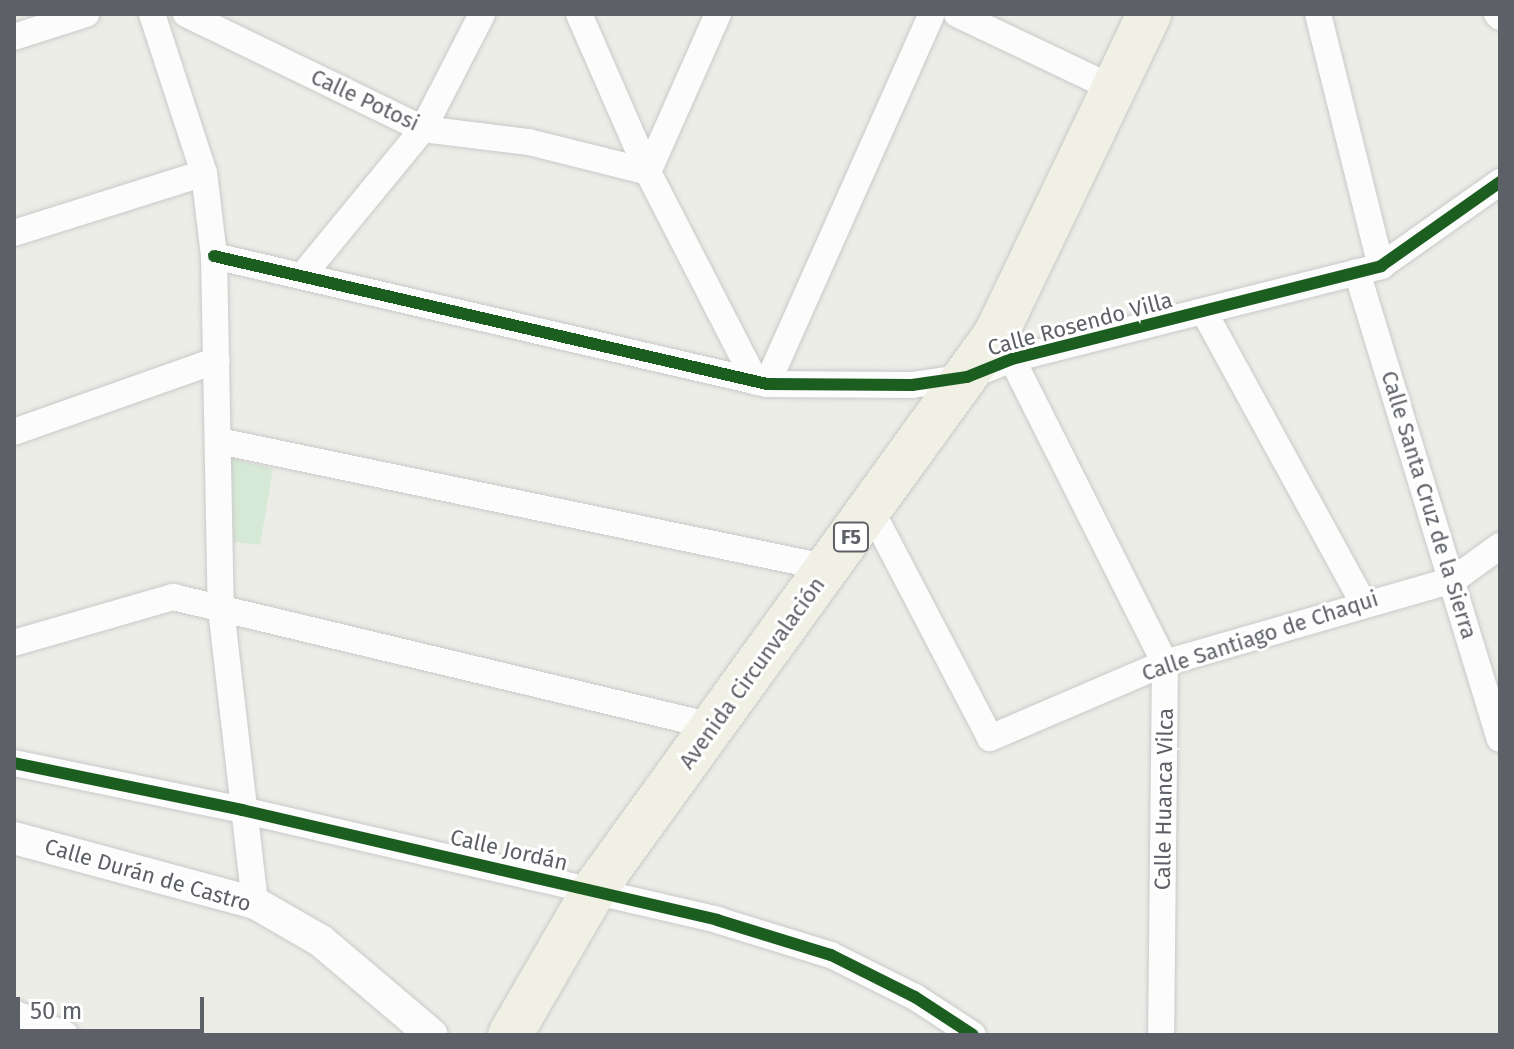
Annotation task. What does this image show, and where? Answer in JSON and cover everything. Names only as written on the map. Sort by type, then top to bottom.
[{"type":"highway","name":"Avenida Circunvalación","points":[[510,1035],[594,890],[996,334],[1149,14]]},
{"type":"street","points":[[14,37],[86,14]]},
{"type":"street","points":[[152,14],[204,173],[214,256],[221,609],[255,903]]},
{"type":"street","name":"Calle Potosi","points":[[186,14],[423,129],[529,142],[648,172]]},
{"type":"street","points":[[303,275],[423,129],[482,14]]},
{"type":"street","points":[[579,14],[648,172],[762,383]]},
{"type":"street","points":[[648,172],[718,14]]},
{"type":"street","points":[[762,383],[932,14]]},
{"type":"street","points":[[957,14],[1115,89]]},
{"type":"street","name":"Calle Santa Cruz de la Sierra","points":[[1318,14],[1369,269],[1453,580],[1500,739]]},
{"type":"street","points":[[14,233],[204,173]]},
{"type":"street","points":[[1369,269],[1500,182]]},
{"type":"street","name":"Calle Rosendo Villa","points":[[214,256],[762,383],[912,385],[967,377],[1012,359],[1369,269]]},
{"type":"street","points":[[1204,312],[1363,602]]},
{"type":"street","name":"Calle Huanca Vilca","points":[[1012,359],[1165,663],[1161,1035]]},
{"type":"street","points":[[14,432],[217,360]]},
{"type":"street","points":[[219,441],[829,568]]},
{"type":"street","name":"Calle Santiago de Chaqui","points":[[871,510],[990,738],[1165,663],[1363,602],[1453,580],[1500,546]]},
{"type":"street","points":[[14,643],[173,597],[712,726]]},
{"type":"street","name":"Calle Jordán","points":[[14,763],[242,810],[594,890],[831,955],[915,997],[973,1035]]},
{"type":"street","name":"Calle Durán de Castro","points":[[14,838],[255,903],[321,941],[432,1035]]},
{"type":"street","points":[[14,1013],[66,1035]]},
{"type":"green space","points":[[231,458],[273,469],[260,545],[234,542]]},
{"type":"cycle path","points":[[214,256],[767,384],[912,385],[967,377],[1012,359],[1381,266],[1500,182]]},
{"type":"cycle path","points":[[14,763],[242,810],[717,920],[831,955],[915,997],[973,1035]]}]
